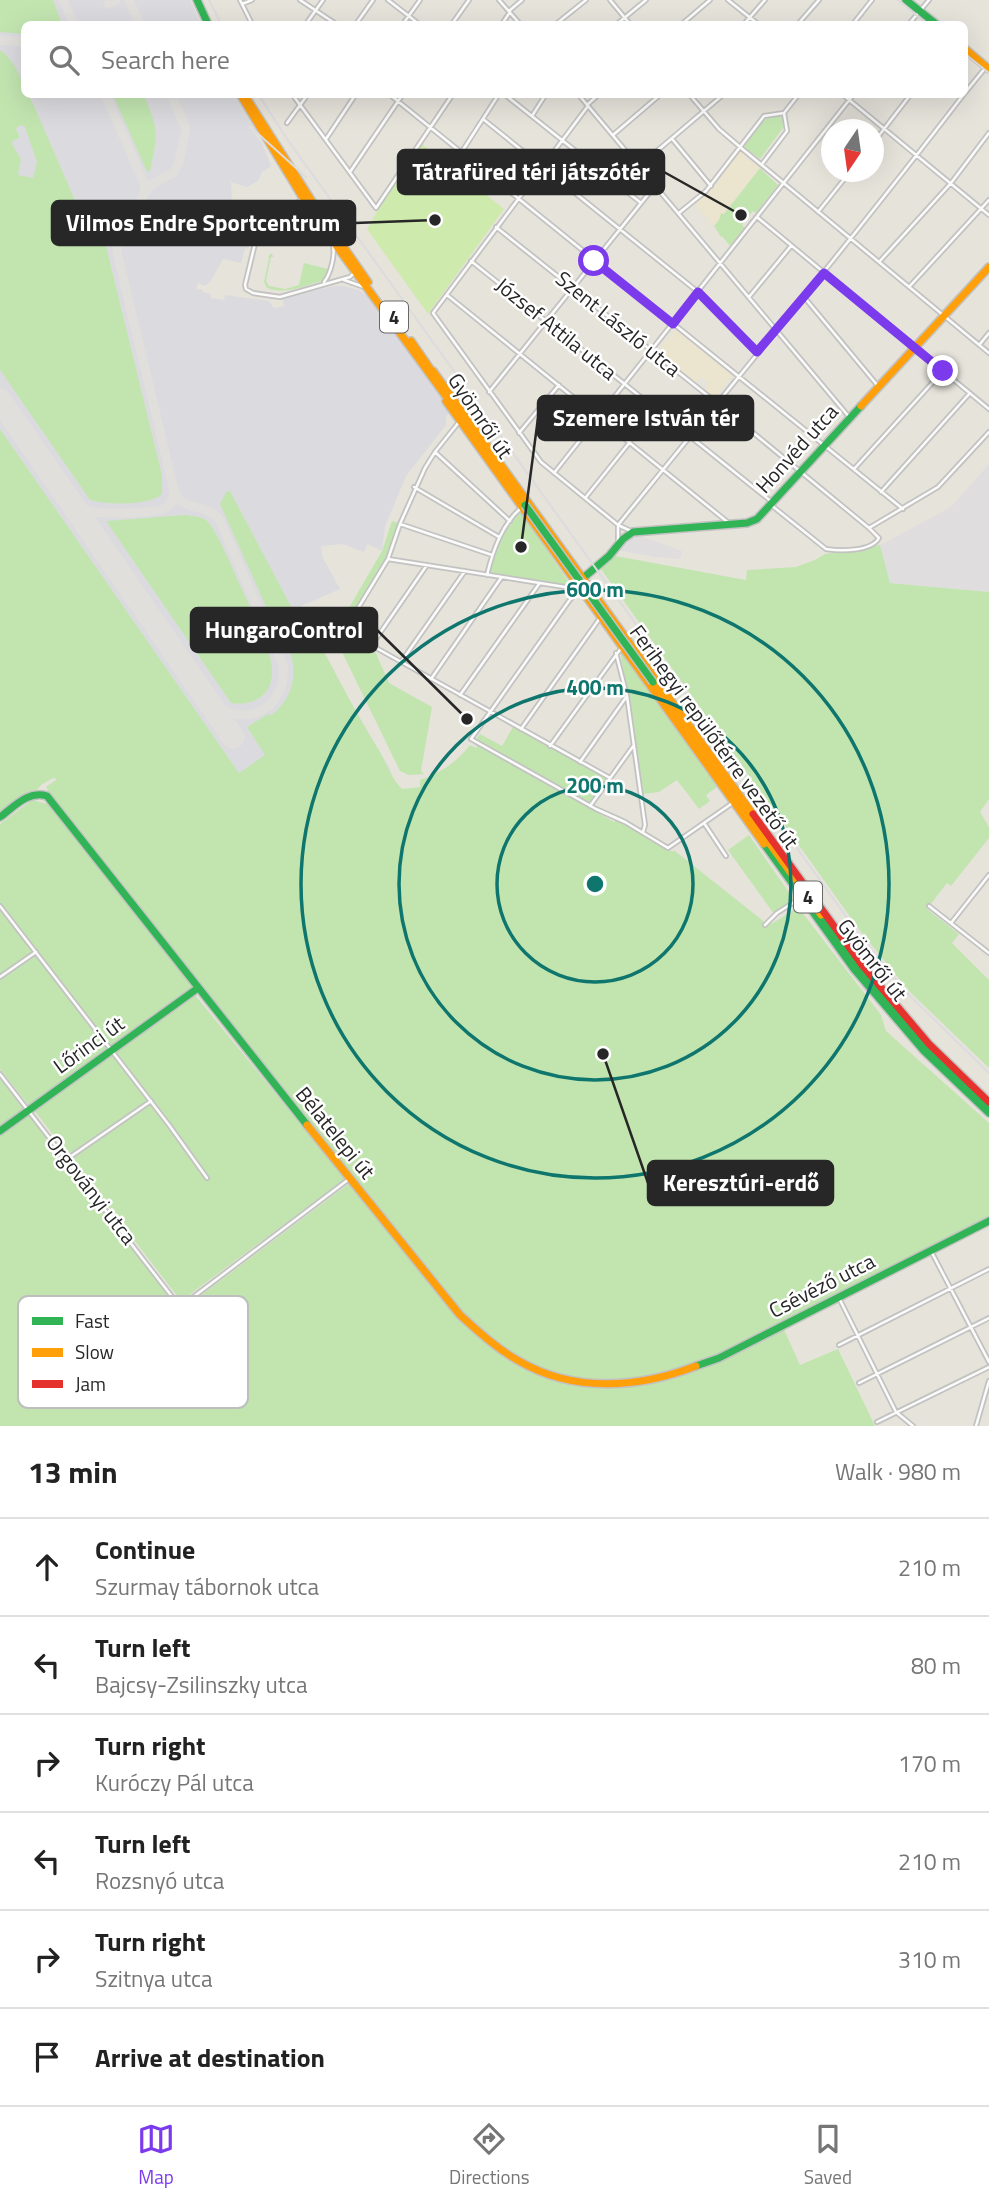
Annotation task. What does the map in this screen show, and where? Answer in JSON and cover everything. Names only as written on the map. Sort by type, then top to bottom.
[{"type":"main road","points":[[195,0],[205,21]]},
{"type":"main road","points":[[906,0],[932,21]]},
{"type":"main road","points":[[968,51],[988,68]]},
{"type":"main road","name":"Ferihegyi repülőtérre vezető út","points":[[244,98],[303,198],[868,979],[927,1047],[989,1104]]},
{"type":"main road","name":"Ferihegyi repülőtérre vezető út","points":[[245,98],[372,292],[429,369]]},
{"type":"main road","name":"Honvéd utca","points":[[633,531],[752,522],[989,267]]},
{"type":"main road","name":"Gyömrői út","points":[[429,369],[460,421],[524,506],[576,589],[601,617],[619,650],[734,802],[854,969],[900,1024],[947,1074],[989,1113]]},
{"type":"main road","name":"Gyömrői út","points":[[429,369],[585,576],[869,975],[929,1044],[989,1104]]},
{"type":"main road","points":[[576,589],[585,576],[633,531]]},
{"type":"main road","name":"Bélatelepi út","points":[[0,817],[32,794],[40,792],[47,796],[349,1179],[460,1315],[489,1342],[512,1358],[543,1373],[586,1384],[632,1384],[669,1377]]},
{"type":"main road","name":"Lőrinci út","points":[[0,1131],[198,988]]},
{"type":"main road","name":"Csévéző utca","points":[[669,1377],[719,1358],[989,1221]]},
{"type":"street","points":[[250,21],[241,2],[252,0]]},
{"type":"street","points":[[300,0],[331,21]]},
{"type":"street","points":[[308,21],[323,0]]},
{"type":"street","points":[[358,21],[373,0]]},
{"type":"street","points":[[388,0],[415,21]]},
{"type":"street","points":[[405,21],[420,0]]},
{"type":"street","points":[[454,21],[469,0]]},
{"type":"street","points":[[499,0],[518,21]]},
{"type":"street","points":[[504,21],[522,0]]},
{"type":"street","points":[[560,21],[586,0]]},
{"type":"street","points":[[610,0],[627,21]]},
{"type":"street","points":[[620,21],[646,0]]},
{"type":"street","points":[[686,21],[710,0]]},
{"type":"street","points":[[728,0],[754,21]]},
{"type":"street","points":[[747,21],[765,0]]},
{"type":"street","points":[[801,21],[819,0]]},
{"type":"street","points":[[856,21],[873,0]]},
{"type":"street","points":[[912,21],[929,0]]},
{"type":"street","points":[[968,90],[988,68]]},
{"type":"street","points":[[294,98],[376,208],[450,98]]},
{"type":"street","points":[[287,123],[305,98]]},
{"type":"street","points":[[326,139],[353,98]]},
{"type":"street","points":[[394,98],[903,509]]},
{"type":"street","points":[[351,172],[400,98]]},
{"type":"street","points":[[461,153],[496,98]]},
{"type":"street","points":[[509,98],[641,203]]},
{"type":"street","points":[[532,116],[543,98]]},
{"type":"street","points":[[581,98],[850,418]]},
{"type":"street","points":[[595,98],[432,313],[541,462],[606,516],[633,531]]},
{"type":"street","points":[[612,135],[656,98]]},
{"type":"street","points":[[692,98],[740,147],[989,353]]},
{"type":"street","points":[[638,167],[720,98]]},
{"type":"street","points":[[761,165],[786,131],[785,113],[796,98]]},
{"type":"street","points":[[847,98],[872,119]]},
{"type":"street","points":[[908,98],[884,129],[989,215]]},
{"type":"street","points":[[618,544],[618,525],[824,273],[961,98]]},
{"type":"street","points":[[554,474],[849,100]]},
{"type":"street","points":[[678,214],[711,186],[764,116],[785,113]]},
{"type":"street","points":[[483,119],[698,292],[757,352]]},
{"type":"street","points":[[879,261],[950,183],[989,133]]},
{"type":"street","points":[[672,139],[711,186]]},
{"type":"street","points":[[818,212],[842,182]]},
{"type":"street","points":[[489,392],[655,186]]},
{"type":"street","points":[[313,203],[303,198],[289,208],[270,214],[259,227],[246,289],[253,293],[280,297],[350,277],[356,268]]},
{"type":"street","points":[[909,287],[989,200]]},
{"type":"street","points":[[289,208],[311,220],[333,244],[334,252],[328,278],[323,284]]},
{"type":"street","points":[[757,217],[989,409]]},
{"type":"street","name":"Szent László utca","points":[[496,227],[717,402],[869,528]]},
{"type":"street","points":[[748,297],[792,246]]},
{"type":"street","name":"József Attila utca","points":[[471,261],[690,435],[821,546],[829,550],[876,544],[878,536],[869,528]]},
{"type":"street","points":[[340,280],[358,284],[372,292]]},
{"type":"street","points":[[446,295],[730,524]]},
{"type":"street","points":[[804,297],[878,386]]},
{"type":"street","points":[[979,345],[989,333]]},
{"type":"street","points":[[854,469],[943,371]]},
{"type":"street","points":[[519,433],[559,385]]},
{"type":"street","points":[[881,492],[970,393]]},
{"type":"street","points":[[460,421],[435,452],[414,487],[388,559],[349,623],[378,649],[610,778]]},
{"type":"street","points":[[869,528],[938,487],[989,432]]},
{"type":"street","points":[[585,498],[630,442]]},
{"type":"street","points":[[435,452],[510,521]]},
{"type":"street","points":[[414,487],[499,537]]},
{"type":"street","points":[[487,575],[499,537],[524,506]]},
{"type":"street","points":[[400,524],[492,555]]},
{"type":"street","points":[[388,559],[576,589]]},
{"type":"street","points":[[373,643],[428,565]]},
{"type":"street","points":[[401,662],[465,571]]},
{"type":"street","points":[[431,679],[502,577]]},
{"type":"street","points":[[460,695],[539,583]]},
{"type":"street","points":[[565,587],[576,589]]},
{"type":"street","points":[[576,589],[471,739],[668,848],[734,802]]},
{"type":"street","points":[[521,729],[601,617]]},
{"type":"street","points":[[619,650],[645,825],[642,832]]},
{"type":"street","points":[[550,746],[619,650]]},
{"type":"street","points":[[580,762],[627,696]]},
{"type":"street","points":[[590,806],[634,745]]},
{"type":"street","points":[[704,823],[726,856]]},
{"type":"street","points":[[951,923],[989,875]]},
{"type":"street","points":[[765,925],[777,913],[802,897]]},
{"type":"street","points":[[0,906],[207,1178]]},
{"type":"street","points":[[929,906],[987,952],[989,946]]},
{"type":"street","points":[[0,977],[36,952]]},
{"type":"street","name":"Orgoványi utca","points":[[0,1074],[172,1296]]},
{"type":"street","points":[[67,1159],[151,1101]]},
{"type":"street","name":"Orgoványi utca","points":[[195,1296],[349,1179]]},
{"type":"street","points":[[931,1251],[989,1362]]},
{"type":"street","points":[[839,1345],[989,1269]]},
{"type":"street","points":[[839,1298],[896,1412],[913,1426]]},
{"type":"street","points":[[859,1383],[989,1318]]},
{"type":"street","points":[[877,1422],[989,1367]]},
{"type":"street","points":[[976,1426],[989,1381]]},
{"type":"shaded area","points":[[0,0],[190,0],[200,21],[21,21],[21,98],[239,98],[254,123],[249,126],[262,143],[271,166],[262,172],[258,181],[247,187],[231,182],[232,215],[252,220],[248,249],[245,248],[241,263],[223,259],[210,282],[205,286],[198,283],[196,290],[202,289],[203,292],[211,294],[211,298],[224,300],[225,295],[269,301],[274,308],[284,306],[283,298],[334,286],[359,290],[370,298],[444,402],[449,413],[446,416],[446,425],[406,476],[385,527],[382,551],[368,544],[364,552],[343,544],[321,546],[322,556],[340,589],[301,606],[347,696],[390,769],[393,780],[475,872],[318,998],[258,942],[255,944],[0,680]]},
{"type":"shaded area","points":[[740,151],[747,156],[747,161],[749,159],[760,168],[714,226],[695,204],[714,187]]},
{"type":"shaded area","points":[[675,330],[732,375],[715,398],[705,390],[709,383],[701,377],[696,383],[657,352]]},
{"type":"shaded area","points":[[989,464],[989,592],[890,583],[880,545],[951,507]]},
{"type":"shaded area","points":[[633,533],[682,551],[680,559],[616,550]]},
{"type":"green space","points":[[0,0],[53,0],[61,21],[21,21],[21,34],[0,32]]},
{"type":"green space","points":[[0,50],[16,69],[21,80],[21,98],[30,98],[34,106],[81,214],[84,214],[106,246],[162,475],[162,494],[148,501],[107,503],[90,500],[0,370]],"holes":[[[21,125],[25,127],[37,162],[33,178],[18,175],[21,159],[12,144],[13,140],[20,138],[16,128]]]},
{"type":"green space","points":[[114,98],[145,98],[156,132],[150,171],[147,172]]},
{"type":"green space","points":[[782,116],[783,128],[760,159],[744,147],[748,137],[768,117]]},
{"type":"green space","points":[[422,144],[504,209],[428,314],[367,229]]},
{"type":"green space","points":[[760,168],[778,185],[756,213],[753,211],[742,225],[745,228],[730,246],[714,226],[721,213],[724,214]]},
{"type":"green space","points":[[271,253],[274,257],[271,257],[266,281],[269,286],[285,289],[299,285],[304,263],[328,269],[322,281],[288,290],[274,290],[267,288],[264,282]]},
{"type":"green space","points":[[0,429],[239,773],[265,755],[247,727],[278,710],[292,686],[293,669],[289,650],[285,649],[220,504],[226,492],[230,491],[294,612],[304,625],[309,623],[392,776],[402,789],[420,787],[420,780],[447,767],[470,745],[476,748],[478,745],[614,822],[617,819],[668,851],[675,851],[767,924],[798,907],[881,1015],[886,1031],[989,1123],[989,1217],[781,1323],[800,1365],[838,1349],[875,1426],[0,1426],[0,1078],[168,1296],[18,1296],[18,1408],[248,1408],[248,1296],[200,1296],[355,1179],[49,792],[46,787],[57,779],[53,778],[37,790],[30,791],[0,813]]},
{"type":"green space","points":[[520,511],[571,586],[489,573],[501,538]]},
{"type":"green space","points":[[185,515],[204,519],[210,525],[230,562],[266,643],[271,658],[270,686],[262,696],[251,702],[231,703],[106,521]]},
{"type":"green space","points":[[392,521],[398,523],[386,559],[348,622],[344,623],[343,618],[382,551]]},
{"type":"green space","points":[[880,545],[890,583],[989,592],[989,799],[980,812],[989,827],[989,838],[951,886],[947,883],[927,909],[959,934],[952,943],[989,980],[989,1068],[910,992],[861,932],[598,565],[610,555],[746,580],[747,570],[796,567],[825,554]]},
{"type":"green space","points":[[345,624],[372,644],[389,683],[432,707],[421,771],[424,774],[409,775],[400,771],[343,654],[336,644],[327,648],[340,632],[351,637],[341,626]]},
{"type":"green space","points":[[620,651],[717,787],[706,795],[710,801],[699,809],[677,780],[659,792],[643,794]]},
{"type":"green space","points":[[513,727],[607,779],[590,803],[476,739],[480,734],[502,746]]},
{"type":"green space","points":[[32,800],[48,804],[193,988],[29,1106],[0,1069],[0,824]]},
{"type":"green space","points":[[749,835],[795,901],[774,914],[728,850]]},
{"type":"green space","points":[[195,995],[345,1179],[188,1296],[177,1296],[34,1110]]},
{"type":"taxiway","points":[[63,0],[73,21]]},
{"type":"taxiway","points":[[108,4],[116,0]]},
{"type":"taxiway","points":[[129,0],[139,21]]},
{"type":"taxiway","points":[[0,40],[21,42]]},
{"type":"taxiway","points":[[107,98],[145,186],[144,195],[121,233],[117,252],[174,490],[183,502],[207,510],[219,519],[283,665],[282,682],[277,695],[269,705],[258,712],[231,714],[218,708],[206,697]]},
{"type":"taxiway","points":[[146,192],[152,184],[173,173],[179,163],[186,129],[173,98]]},
{"type":"taxiway","points":[[65,494],[74,504],[86,510],[128,513],[167,507],[174,492]]},
{"type":"runway","points":[[0,400],[233,737]]},
{"type":"tram line","points":[[898,0],[923,21]]},
{"type":"tram line","points":[[968,56],[989,73]]},
{"type":"railway","points":[[189,0],[199,21]]},
{"type":"railway","points":[[209,0],[220,21]]},
{"type":"railway","points":[[234,98],[255,131],[306,177]]},
{"type":"railway","points":[[261,98],[287,139],[858,933],[907,993],[989,1073]]},
{"type":"traffic: fast","points":[[197,0],[207,21]]},
{"type":"traffic: fast","points":[[906,0],[932,21]]},
{"type":"traffic: fast","points":[[582,579],[633,532],[747,523],[757,519],[861,406]]},
{"type":"traffic: fast","points":[[525,505],[653,682]]},
{"type":"traffic: fast","points":[[0,817],[27,797],[47,796],[307,1125]]},
{"type":"traffic: fast","points":[[764,844],[854,969],[924,1051],[989,1113]]},
{"type":"traffic: fast","points":[[821,915],[868,979],[927,1047],[989,1107]]},
{"type":"traffic: fast","points":[[0,1131],[198,988]]},
{"type":"traffic: fast","points":[[696,1366],[719,1358],[989,1221]]},
{"type":"traffic: slow","points":[[968,51],[989,69]]},
{"type":"traffic: slow","points":[[242,98],[309,208],[525,505]]},
{"type":"traffic: slow","points":[[247,98],[313,203],[368,282]]},
{"type":"traffic: slow","points":[[861,406],[989,267]]},
{"type":"traffic: slow","points":[[411,341],[433,373]]},
{"type":"traffic: slow","points":[[433,371],[753,814]]},
{"type":"traffic: slow","points":[[446,401],[764,844]]},
{"type":"traffic: slow","points":[[653,682],[821,915]]},
{"type":"traffic: slow","points":[[307,1125],[460,1315],[511,1356],[540,1371],[562,1378],[607,1384],[652,1379],[696,1366]]},
{"type":"traffic: jam","points":[[753,814],[862,965],[929,1044],[989,1102]]},
{"type":"place","name":"Tátrafüred téri játszótér","points":[[741,215]]},
{"type":"place","name":"Vilmos Endre Sportcentrum","points":[[435,220]]},
{"type":"place","name":"Szemere István tér","points":[[521,547]]},
{"type":"place","name":"HungaroControl","points":[[467,719]]},
{"type":"place","name":"Keresztúri-erdő","points":[[603,1054]]},
{"type":"route","points":[[594,261],[673,324],[698,292],[757,352],[824,273],[943,371]]}]
